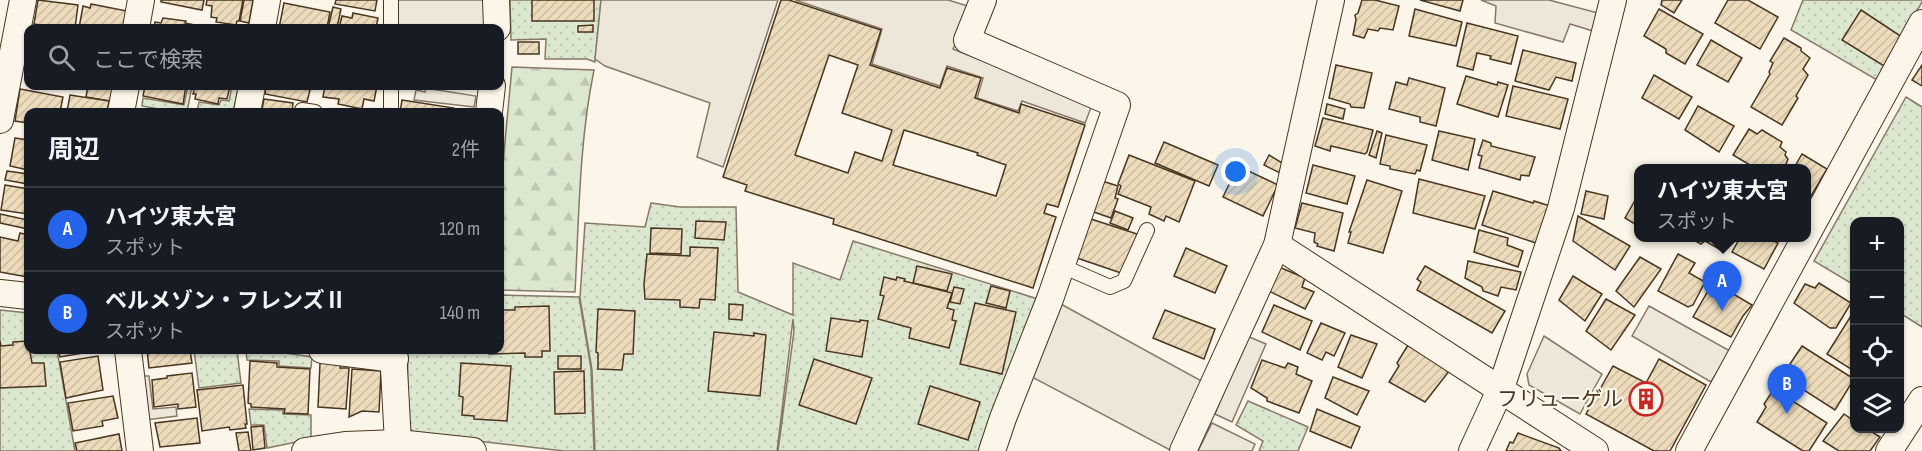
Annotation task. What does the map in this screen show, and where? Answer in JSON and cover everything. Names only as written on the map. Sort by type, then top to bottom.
[{"type":"street","points":[[0,120],[23,0]]},
{"type":"street","points":[[137,24],[141,0]]},
{"type":"street","points":[[263,24],[267,0]]},
{"type":"street","points":[[496,0],[497,24]]},
{"type":"street","points":[[983,0],[967,40],[1116,105],[1062,266],[992,451]]},
{"type":"street","points":[[1184,451],[1277,245],[1331,0]]},
{"type":"street","points":[[1472,451],[1501,388],[1561,208],[1613,0]]},
{"type":"street","points":[[1811,228],[1922,23]]},
{"type":"street","points":[[122,108],[125,90]]},
{"type":"street","points":[[249,108],[251,90]]},
{"type":"street","points":[[489,108],[492,90]]},
{"type":"street","points":[[1689,451],[1803,242]]},
{"type":"street","points":[[1277,245],[1595,451]]},
{"type":"street","points":[[0,293],[24,296]]},
{"type":"street","points":[[128,354],[140,451]]},
{"type":"street","points":[[394,354],[406,446]]},
{"type":"street","points":[[1890,451],[1922,400]]},
{"type":"street","points":[[305,451],[345,445],[406,446],[473,451]]},
{"type":"lane","points":[[391,0],[391,24]]},
{"type":"lane","points":[[391,90],[391,108]]},
{"type":"lane","points":[[1062,266],[1110,287],[1124,281],[1147,230]]},
{"type":"green space","points":[[510,0],[601,0],[595,62],[587,59],[545,59],[546,39],[511,40]]},
{"type":"green space","points":[[1803,0],[1922,0],[1922,2],[1877,80],[1791,30]]},
{"type":"green space","points":[[512,67],[594,70],[582,153],[575,292],[504,290],[504,152]]},
{"type":"green space","points":[[187,90],[191,90],[188,108],[142,106],[143,98],[184,105]]},
{"type":"green space","points":[[231,90],[238,90],[234,108],[198,108],[199,102],[219,105],[221,100],[229,101]]},
{"type":"green space","points":[[1906,97],[1922,107],[1922,327],[1904,316],[1904,217],[1850,217],[1850,283],[1814,261]]},
{"type":"green space","points":[[651,203],[680,207],[736,207],[738,292],[793,315],[793,263],[840,280],[853,241],[1041,300],[983,451],[778,451],[794,331],[793,319],[777,451],[595,451],[592,370],[580,298],[585,223],[645,227]]},
{"type":"green space","points":[[504,295],[579,297],[591,369],[594,451],[564,451],[415,434],[407,425],[408,354],[504,354]]},
{"type":"green space","points":[[0,310],[24,313],[24,354],[58,354],[75,451],[0,451]]},
{"type":"green space","points":[[195,354],[237,354],[241,383],[199,388]]},
{"type":"green space","points":[[246,354],[292,354],[312,357],[311,368],[279,366],[279,361],[247,360]]},
{"type":"green space","points":[[1248,401],[1308,427],[1298,451],[1259,451],[1263,441],[1236,425]]},
{"type":"green space","points":[[249,409],[283,410],[283,414],[311,415],[311,439],[267,448],[264,425],[251,425]]},
{"type":"shaded area","points":[[396,0],[484,0],[484,24],[396,24]]},
{"type":"shaded area","points":[[601,0],[778,0],[723,167],[697,157],[710,103],[605,66],[595,59]]},
{"type":"shaded area","points":[[795,0],[948,0],[971,7],[953,49],[1092,105],[1085,123],[1022,101],[1018,111],[977,98],[983,78],[947,66],[940,86],[872,64],[882,29]]},
{"type":"shaded area","points":[[1481,0],[1549,0],[1598,13],[1593,31],[1570,24],[1563,42],[1495,23],[1496,6]]},
{"type":"shaded area","points":[[416,90],[425,92],[425,90],[438,90],[476,96],[474,107],[414,100]]},
{"type":"shaded area","points":[[1059,303],[1207,384],[1172,451],[1030,376]]},
{"type":"shaded area","points":[[1649,306],[1730,351],[1711,382],[1632,336]]},
{"type":"shaded area","points":[[1247,336],[1266,344],[1232,422],[1215,414]]},
{"type":"shaded area","points":[[1544,336],[1602,374],[1580,414],[1529,385],[1527,374]]},
{"type":"shaded area","points":[[142,376],[149,376],[153,409],[176,407],[177,416],[146,420]]},
{"type":"shaded area","points":[[1212,423],[1255,444],[1252,451],[1198,451]]},
{"type":"building","points":[[38,0],[78,5],[76,24],[34,24]]},
{"type":"building","points":[[161,0],[204,0],[202,10],[161,2]]},
{"type":"building","points":[[207,0],[243,0],[239,21],[236,24],[216,22],[217,18],[211,17],[212,6],[206,5]]},
{"type":"building","points":[[244,0],[253,0],[249,23],[240,21]]},
{"type":"building","points":[[336,0],[377,0],[375,11],[335,4]]},
{"type":"building","points":[[532,0],[594,0],[594,21],[532,21]]},
{"type":"building","points":[[781,0],[789,0],[881,30],[870,65],[940,88],[947,68],[981,78],[975,98],[1019,113],[1021,104],[1085,125],[1058,207],[1047,204],[1044,213],[1056,217],[1033,288],[833,224],[834,219],[745,191],[747,185],[723,177]],"holes":[[[829,55],[858,65],[842,113],[892,130],[882,161],[855,152],[848,173],[795,155]],[[904,130],[978,153],[977,155],[1006,165],[996,196],[893,165]]]},
{"type":"building","points":[[1362,0],[1375,0],[1399,6],[1393,30],[1368,29],[1364,38],[1353,35],[1355,15],[1358,13]]},
{"type":"building","points":[[1420,0],[1463,0],[1460,11]]},
{"type":"building","points":[[1662,0],[1682,0],[1674,13],[1661,5]]},
{"type":"building","points":[[1728,0],[1748,0],[1778,17],[1760,49],[1715,23]]},
{"type":"building","points":[[284,3],[330,12],[328,24],[280,24]]},
{"type":"building","points":[[91,4],[127,11],[124,24],[80,24],[83,6],[90,8]]},
{"type":"building","points":[[333,7],[341,9],[338,24],[329,24]]},
{"type":"building","points":[[1415,9],[1462,22],[1456,46],[1409,36]]},
{"type":"building","points":[[1659,9],[1703,34],[1685,64],[1644,36]]},
{"type":"building","points":[[1861,10],[1902,37],[1884,66],[1842,40]]},
{"type":"building","points":[[353,13],[378,18],[377,24],[340,24],[342,16],[352,18]]},
{"type":"building","points":[[163,18],[186,21],[185,23],[190,24],[155,24],[155,22],[161,23]]},
{"type":"building","points":[[1467,23],[1518,36],[1511,64],[1477,53],[1473,70],[1457,66]]},
{"type":"building","points":[[593,25],[593,32],[578,32],[578,26]]},
{"type":"building","points":[[1784,38],[1801,48],[1801,51],[1810,58],[1803,69],[1808,75],[1782,125],[1751,107],[1770,74],[1773,63],[1770,61]]},
{"type":"building","points":[[1711,40],[1742,58],[1728,82],[1697,65]]},
{"type":"building","points":[[518,42],[539,42],[539,54],[518,54]]},
{"type":"building","points":[[1523,50],[1576,63],[1572,81],[1556,77],[1549,90],[1515,81]]},
{"type":"building","points":[[1336,65],[1372,73],[1364,108],[1351,107],[1350,104],[1329,98]]},
{"type":"building","points":[[1922,65],[1922,86],[1912,80]]},
{"type":"building","points":[[1654,75],[1692,97],[1679,119],[1642,98]]},
{"type":"building","points":[[1466,76],[1497,85],[1498,82],[1508,85],[1498,117],[1457,104]]},
{"type":"building","points":[[1409,78],[1445,88],[1436,126],[1420,122],[1420,117],[1389,109],[1396,82],[1407,85]]},
{"type":"building","points":[[1513,86],[1568,99],[1560,129],[1506,116]]},
{"type":"building","points":[[20,89],[63,97],[61,108],[24,108],[24,122],[15,121]]},
{"type":"building","points":[[87,90],[113,90],[110,101],[86,97]]},
{"type":"building","points":[[144,90],[185,90],[183,104],[143,96]]},
{"type":"building","points":[[194,90],[229,90],[227,99],[219,98],[218,104],[195,99],[196,94],[193,94]]},
{"type":"building","points":[[266,90],[310,90],[307,102],[265,94]]},
{"type":"building","points":[[324,90],[376,90],[374,101],[364,99],[362,108],[338,104],[339,99],[323,97]]},
{"type":"building","points":[[70,95],[109,101],[108,108],[68,108]]},
{"type":"building","points":[[264,99],[293,103],[292,108],[262,108]]},
{"type":"building","points":[[402,100],[454,108],[401,108]]},
{"type":"building","points":[[1327,104],[1345,109],[1343,119],[1325,114]]},
{"type":"building","points":[[1698,106],[1734,126],[1719,152],[1685,130]]},
{"type":"building","points":[[1323,118],[1373,130],[1367,152],[1365,154],[1331,146],[1330,151],[1315,146]]},
{"type":"building","points":[[1749,129],[1757,134],[1762,130],[1782,142],[1780,147],[1786,152],[1788,159],[1786,164],[1748,164],[1733,155]]},
{"type":"building","points":[[1377,131],[1382,133],[1376,158],[1369,155]]},
{"type":"building","points":[[1439,131],[1475,139],[1468,170],[1432,160]]},
{"type":"building","points":[[1386,135],[1427,145],[1420,171],[1417,170],[1415,174],[1390,169],[1390,166],[1380,164]]},
{"type":"building","points":[[15,138],[24,139],[24,169],[10,166]]},
{"type":"building","points":[[1483,140],[1491,143],[1491,146],[1535,157],[1529,176],[1521,175],[1520,180],[1479,168],[1482,156],[1478,155]]},
{"type":"building","points":[[1164,142],[1218,165],[1209,186],[1155,163]]},
{"type":"building","points":[[1802,154],[1827,169],[1811,196],[1811,164],[1796,164]]},
{"type":"building","points":[[1129,155],[1195,181],[1179,222],[1166,216],[1164,221],[1149,214],[1151,207],[1118,194],[1121,186],[1118,184]]},
{"type":"building","points":[[1269,155],[1284,164],[1280,173],[1264,165]]},
{"type":"building","points":[[1313,165],[1355,176],[1347,204],[1306,193]]},
{"type":"building","points":[[1238,166],[1278,185],[1263,216],[1223,197]]},
{"type":"building","points":[[7,171],[24,173],[24,183],[5,180]]},
{"type":"building","points":[[1419,179],[1485,196],[1475,229],[1413,213]]},
{"type":"building","points":[[1367,180],[1402,191],[1383,253],[1348,243],[1351,232],[1349,232]]},
{"type":"building","points":[[1102,181],[1118,186],[1115,198],[1118,199],[1111,218],[1091,211]]},
{"type":"building","points":[[5,185],[24,188],[24,213],[1,210]]},
{"type":"building","points":[[1493,191],[1550,206],[1536,243],[1482,225]]},
{"type":"building","points":[[1586,191],[1608,196],[1604,219],[1581,214]]},
{"type":"building","points":[[1634,202],[1634,224],[1625,218]]},
{"type":"building","points":[[1302,203],[1343,213],[1334,251],[1317,246],[1318,244],[1314,242],[1315,233],[1295,228]]},
{"type":"building","points":[[1115,211],[1133,218],[1128,230],[1110,223]]},
{"type":"building","points":[[0,214],[24,219],[24,228],[0,223]]},
{"type":"building","points":[[1578,216],[1630,246],[1615,270],[1573,241]]},
{"type":"building","points":[[1091,219],[1137,234],[1124,274],[1077,258]]},
{"type":"building","points":[[696,221],[726,222],[724,240],[695,238]]},
{"type":"building","points":[[651,228],[682,229],[681,254],[650,253]]},
{"type":"building","points":[[1479,230],[1508,238],[1507,245],[1523,251],[1518,267],[1474,252]]},
{"type":"building","points":[[20,233],[24,234],[24,276],[0,272],[0,237],[18,241]]},
{"type":"building","points":[[1707,242],[1726,242],[1721,250]]},
{"type":"building","points":[[1738,242],[1778,243],[1764,269],[1732,252]]},
{"type":"building","points":[[690,247],[718,248],[715,300],[700,299],[699,308],[680,307],[680,300],[645,299],[647,254],[690,256]]},
{"type":"building","points":[[1186,248],[1227,266],[1215,293],[1174,276]]},
{"type":"building","points":[[1678,254],[1695,263],[1689,273],[1705,282],[1693,305],[1688,307],[1658,291]]},
{"type":"building","points":[[1640,257],[1661,269],[1634,307],[1616,291]]},
{"type":"building","points":[[1468,261],[1521,272],[1516,290],[1501,287],[1498,296],[1483,291],[1482,287],[1465,278]]},
{"type":"building","points":[[917,266],[952,274],[947,291],[913,283]]},
{"type":"building","points":[[1425,266],[1505,311],[1492,333],[1417,290],[1421,282],[1417,279]]},
{"type":"building","points":[[1279,267],[1305,278],[1302,287],[1314,292],[1305,309],[1269,291]]},
{"type":"building","points":[[1573,276],[1602,294],[1585,321],[1559,300]]},
{"type":"building","points":[[884,277],[896,280],[897,277],[905,279],[904,281],[952,293],[947,308],[954,310],[952,320],[956,321],[949,348],[909,338],[911,328],[878,319],[884,296],[880,295]]},
{"type":"building","points":[[1819,283],[1850,302],[1836,328],[1830,328],[1794,303],[1805,284],[1815,288]]},
{"type":"building","points":[[1712,284],[1720,286],[1752,305],[1731,337],[1693,317]]},
{"type":"building","points":[[991,286],[1010,291],[1006,308],[986,303]]},
{"type":"building","points":[[954,287],[964,289],[960,304],[950,302]]},
{"type":"building","points":[[1606,299],[1635,315],[1611,350],[1586,331]]},
{"type":"building","points":[[975,303],[1016,312],[1002,374],[960,364]]},
{"type":"building","points":[[729,304],[743,305],[742,320],[729,319]]},
{"type":"building","points":[[1274,305],[1312,321],[1300,350],[1262,332]]},
{"type":"building","points":[[549,306],[550,351],[542,351],[542,357],[525,357],[525,353],[504,354],[504,310],[515,310],[515,307]]},
{"type":"building","points":[[598,309],[635,311],[633,354],[624,354],[622,370],[598,369],[598,353],[596,352]]},
{"type":"building","points":[[1165,310],[1215,329],[1204,359],[1153,338]]},
{"type":"building","points":[[1850,317],[1850,368],[1827,354]]},
{"type":"building","points":[[831,318],[868,321],[862,357],[826,351]]},
{"type":"building","points":[[1321,323],[1345,333],[1334,356],[1326,352],[1322,360],[1307,353]]},
{"type":"building","points":[[714,332],[766,335],[760,396],[708,391]]},
{"type":"building","points":[[1351,335],[1377,344],[1362,378],[1338,367]]},
{"type":"building","points":[[0,341],[1,346],[24,341],[24,354],[30,354],[32,363],[44,363],[46,386],[0,388]]},
{"type":"building","points":[[1408,345],[1450,370],[1425,402],[1389,382]]},
{"type":"building","points":[[1802,346],[1850,376],[1850,386],[1835,410],[1785,378],[1792,366],[1790,364]]},
{"type":"building","points":[[59,354],[78,354],[60,357]]},
{"type":"building","points":[[147,354],[191,354],[192,363],[149,368]]},
{"type":"building","points":[[98,356],[103,390],[66,398],[60,362]]},
{"type":"building","points":[[558,356],[581,356],[581,369],[558,369]]},
{"type":"building","points":[[814,359],[872,378],[856,424],[799,405]]},
{"type":"building","name":"フリューゲル","points":[[1659,359],[1706,385],[1670,451],[1654,451],[1586,414],[1613,366],[1646,383]]},
{"type":"building","points":[[1262,360],[1285,368],[1288,363],[1298,367],[1296,374],[1312,381],[1299,413],[1267,401],[1267,398],[1251,388]]},
{"type":"building","points":[[250,361],[277,363],[277,367],[310,369],[308,414],[284,413],[285,409],[251,407],[248,403]]},
{"type":"building","points":[[320,363],[341,364],[340,368],[349,368],[346,409],[318,407]]},
{"type":"building","points":[[461,363],[511,366],[507,421],[474,419],[474,416],[462,415],[463,397],[459,396]]},
{"type":"building","points":[[352,369],[381,371],[379,412],[362,411],[349,417]]},
{"type":"building","points":[[584,371],[585,413],[555,414],[554,372]]},
{"type":"building","points":[[192,373],[196,407],[178,409],[178,404],[154,407],[152,380]]},
{"type":"building","points":[[1333,377],[1369,391],[1357,415],[1325,398]]},
{"type":"building","points":[[243,385],[246,428],[230,430],[229,427],[202,431],[197,390]]},
{"type":"building","points":[[930,386],[980,402],[968,440],[918,424]]},
{"type":"building","points":[[1774,389],[1827,423],[1809,451],[1803,451],[1757,422],[1766,407],[1764,404]]},
{"type":"building","points":[[113,396],[118,418],[102,421],[103,426],[73,431],[68,403]]},
{"type":"building","points":[[1317,409],[1360,427],[1351,448],[1310,431]]},
{"type":"building","points":[[1844,414],[1850,418],[1850,433],[1874,433],[1880,437],[1870,451],[1839,451],[1823,441]]},
{"type":"building","points":[[197,418],[200,443],[160,447],[155,423]]},
{"type":"building","points":[[263,426],[265,448],[253,450],[251,427]]},
{"type":"building","points":[[248,432],[251,451],[239,451],[236,433]]},
{"type":"building","points":[[1518,433],[1559,448],[1561,451],[1506,451]]},
{"type":"building","points":[[119,434],[122,451],[77,451],[75,443]]},
{"type":"place","name":"ハイツ東大宮","points":[[1722,311]]},
{"type":"place","name":"フリューゲル","points":[[1646,399]]},
{"type":"place","name":"ベルメゾン・フレンズⅡ","points":[[1787,414]]}]
